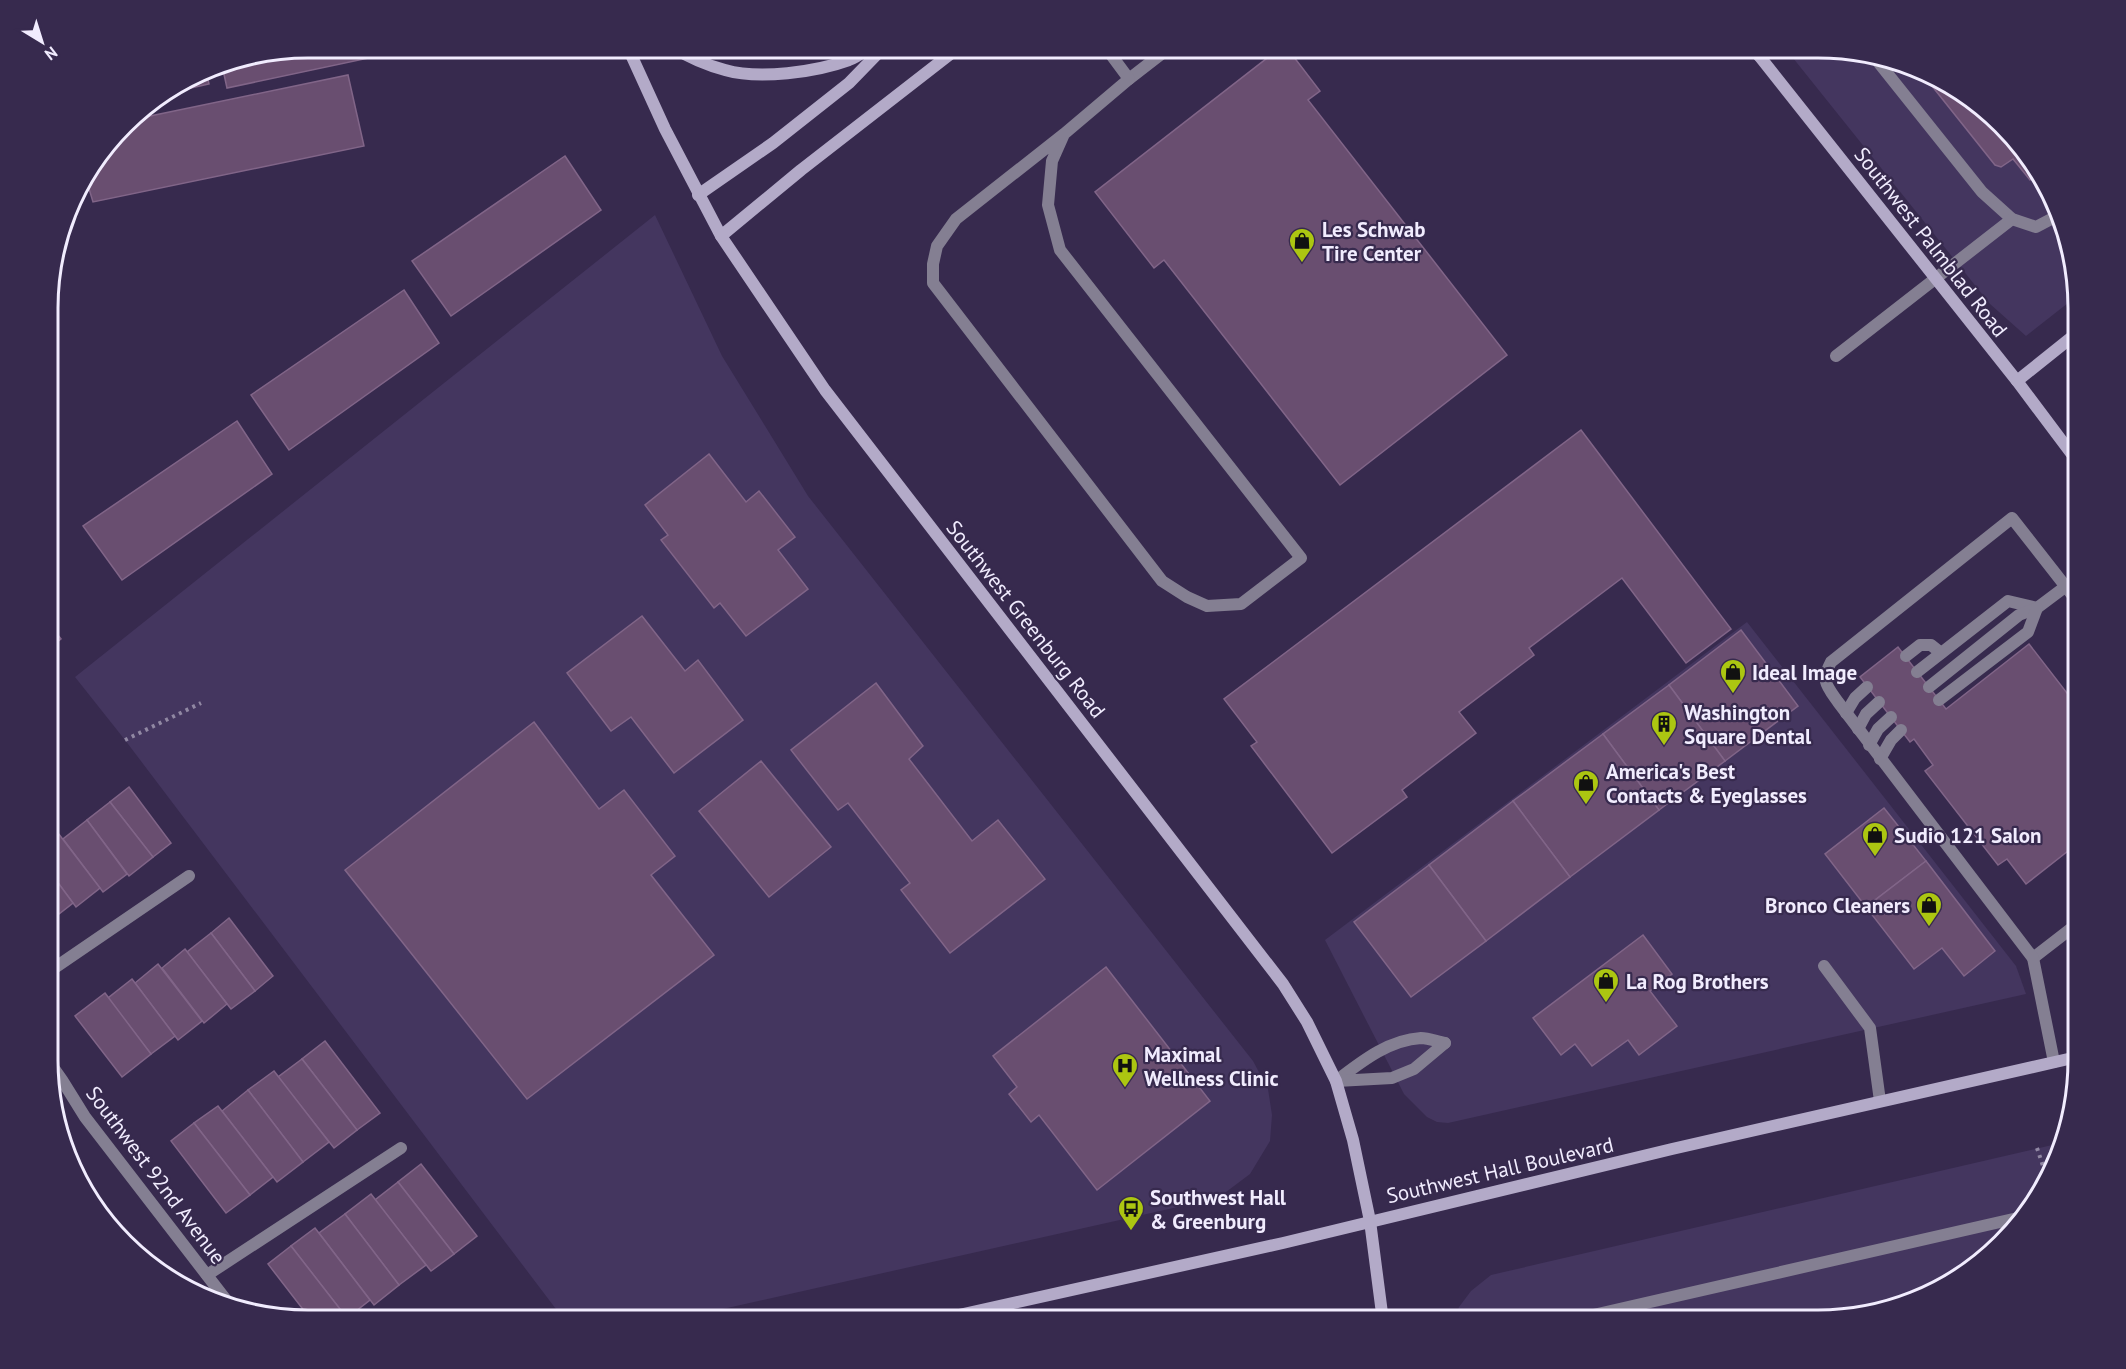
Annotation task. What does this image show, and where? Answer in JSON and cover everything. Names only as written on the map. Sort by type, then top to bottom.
[{"type":"main road","name":"Southwest Greenburg Road","points":[[633,58],[665,129],[721,236],[825,390],[1283,984],[1307,1022],[1336,1081],[1353,1140],[1370,1221],[1382,1310]]},
{"type":"main road","points":[[691,58],[727,71],[768,74],[798,72],[853,58]]},
{"type":"main road","points":[[698,195],[773,143],[849,83],[874,58]]},
{"type":"main road","points":[[721,236],[801,170],[945,58]]},
{"type":"main road","name":"Southwest Palmblad Road","points":[[1766,58],[1934,279],[2068,448]]},
{"type":"main road","points":[[2017,381],[2068,341]]},
{"type":"main road","name":"Southwest Hall Boulevard","points":[[982,1310],[1283,1243],[1880,1101],[2068,1059]]},
{"type":"street","points":[[1113,58],[1129,79]]},
{"type":"street","points":[[1064,134],[1052,161],[1048,205],[1060,250],[1301,558],[1241,604],[1207,606],[1187,597],[1162,580],[933,283],[933,264],[937,246],[956,219],[1156,58]]},
{"type":"street","points":[[1883,67],[1982,192],[2012,219],[2036,227],[2051,219]]},
{"type":"street","points":[[1836,356],[2012,219]]},
{"type":"street","points":[[2054,1062],[2033,958],[1869,745],[1826,684],[1825,673],[1831,662],[2012,518],[2068,589]]},
{"type":"street","points":[[1929,687],[2019,615],[2037,608],[2066,587]]},
{"type":"street","points":[[1917,672],[2008,601],[2037,608]]},
{"type":"street","points":[[1939,700],[2028,632],[2037,608]]},
{"type":"street","points":[[1906,656],[1920,645],[1931,645],[1941,653]]},
{"type":"street","points":[[1846,713],[1855,698],[1868,687]]},
{"type":"street","points":[[1858,729],[1866,714],[1880,702]]},
{"type":"street","points":[[1869,745],[1878,729],[1891,717]]},
{"type":"street","points":[[1880,759],[1891,740],[1901,730]]},
{"type":"street","points":[[58,966],[189,876]]},
{"type":"street","points":[[2033,958],[2068,932]]},
{"type":"street","points":[[1824,966],[1870,1028],[1880,1101]]},
{"type":"street","points":[[1422,1038],[1445,1043],[1414,1068],[1392,1078],[1336,1081],[1374,1053],[1390,1047],[1422,1038]]},
{"type":"street","name":"Southwest 92nd Avenue","points":[[59,1076],[85,1118],[222,1295]]},
{"type":"street","points":[[207,1275],[401,1148]]},
{"type":"street","points":[[1615,1310],[2010,1220]]},
{"type":"path","points":[[126,740],[201,703]]},
{"type":"path","points":[[2037,1148],[2043,1167]]},
{"type":"shaded area","points":[[1793,58],[1866,63],[1928,84],[1970,110],[2016,156],[2042,198],[2054,228],[2063,260],[2068,303],[2026,336],[1990,304]]},
{"type":"shaded area","points":[[655,215],[722,356],[808,496],[1253,1061],[1268,1089],[1272,1115],[1270,1141],[1250,1174],[1226,1192],[1209,1200],[718,1310],[557,1310],[75,677]]},
{"type":"shaded area","points":[[1747,622],[2016,966],[2026,994],[1448,1123],[1437,1122],[1427,1117],[1404,1094],[1325,940]]},
{"type":"shaded area","points":[[2052,1145],[2042,1171],[2016,1213],[1970,1259],[1928,1285],[1866,1306],[1833,1310],[1458,1310],[1471,1291],[1491,1275]]},
{"type":"building","points":[[309,58],[369,58],[227,88],[224,74],[260,63]]},
{"type":"building","name":"Les Schwab Tire Center","points":[[1267,58],[1295,58],[1320,91],[1308,100],[1507,355],[1340,485],[1164,260],[1154,268],[1095,192]]},
{"type":"building","points":[[348,75],[364,146],[93,202],[89,189],[110,156],[149,116]]},
{"type":"building","points":[[208,80],[209,84],[191,88]]},
{"type":"building","points":[[1932,86],[1970,110],[1994,132],[2016,156],[2031,179],[2013,159],[2001,167],[1995,165]]},
{"type":"building","points":[[565,156],[601,210],[451,316],[412,261]]},
{"type":"building","points":[[404,290],[439,343],[289,450],[251,395]]},
{"type":"building","points":[[237,421],[272,474],[122,580],[83,526]]},
{"type":"building","points":[[1581,430],[1731,629],[1686,663],[1622,578],[1529,648],[1534,655],[1459,712],[1476,733],[1402,790],[1407,797],[1332,853],[1251,746],[1257,742],[1224,699]]},
{"type":"building","points":[[709,454],[746,502],[759,491],[795,537],[778,550],[808,589],[746,636],[720,603],[714,608],[661,540],[668,535],[645,505]]},
{"type":"building","points":[[642,616],[685,671],[698,660],[743,720],[674,773],[631,717],[611,731],[567,673]]},
{"type":"building","name":"Ideal Image","points":[[1741,630],[1798,706],[1725,761],[1669,685]]},
{"type":"building","points":[[2029,644],[2068,694],[2068,851],[2026,884],[2007,859],[1998,865],[1925,771],[1933,765],[1914,739],[1910,742],[1860,677],[1898,647],[1946,709]]},
{"type":"building","points":[[876,683],[923,746],[909,759],[972,841],[998,820],[1045,879],[950,953],[901,890],[910,883],[848,803],[838,810],[791,750]]},
{"type":"building","name":"Washington Square Dental","points":[[1669,685],[1725,761],[1659,810],[1603,734]]},
{"type":"building","points":[[534,722],[599,809],[624,790],[675,856],[651,875],[714,955],[527,1099],[345,870]]},
{"type":"building","name":"America's Best Contacts & Eyeglasses","points":[[1603,734],[1659,810],[1570,877],[1513,801]]},
{"type":"building","points":[[761,761],[831,847],[769,897],[699,811]]},
{"type":"building","points":[[129,787],[171,843],[153,857],[110,802]]},
{"type":"building","points":[[1513,801],[1570,877],[1486,941],[1429,865]]},
{"type":"building","points":[[110,802],[153,857],[129,876],[87,820]]},
{"type":"building","name":"Sudio 121 Salon","points":[[1884,808],[1926,861],[1866,907],[1825,854]]},
{"type":"building","points":[[87,820],[127,874],[103,892],[63,839]]},
{"type":"building","points":[[58,833],[100,888],[76,907],[58,883]]},
{"type":"building","name":"Bronco Cleaners","points":[[1926,861],[1995,951],[1964,976],[1942,948],[1914,969],[1866,907]]},
{"type":"building","points":[[1429,865],[1486,941],[1411,997],[1354,922]]},
{"type":"building","points":[[58,883],[73,903],[58,915]]},
{"type":"building","points":[[229,918],[273,976],[255,991],[211,933]]},
{"type":"building","points":[[211,933],[255,991],[231,1009],[187,952]]},
{"type":"building","name":"La Rog Brothers","points":[[1643,935],[1672,974],[1650,991],[1677,1026],[1639,1055],[1628,1040],[1592,1066],[1575,1044],[1561,1055],[1533,1018]]},
{"type":"building","points":[[185,949],[227,1004],[204,1023],[162,968]]},
{"type":"building","points":[[158,964],[202,1021],[178,1040],[135,983]]},
{"type":"building","points":[[1106,967],[1210,1101],[1097,1190],[1039,1115],[1031,1122],[1009,1094],[1017,1087],[993,1056]]},
{"type":"building","points":[[132,979],[175,1036],[151,1054],[108,998]]},
{"type":"building","points":[[105,993],[151,1054],[122,1077],[75,1016]]},
{"type":"building","points":[[325,1041],[380,1113],[357,1130],[302,1059]]},
{"type":"building","points":[[302,1059],[357,1130],[334,1148],[278,1077]]},
{"type":"building","points":[[274,1071],[329,1142],[303,1162],[248,1090]]},
{"type":"building","points":[[248,1090],[303,1162],[277,1182],[222,1111]]},
{"type":"building","points":[[218,1106],[273,1177],[250,1195],[194,1123]]},
{"type":"building","points":[[194,1123],[250,1195],[226,1213],[171,1141]]},
{"type":"building","points":[[421,1164],[477,1236],[454,1254],[398,1182]]},
{"type":"building","points":[[398,1182],[454,1254],[431,1271],[375,1200]]},
{"type":"building","points":[[371,1194],[426,1265],[399,1285],[345,1214]]},
{"type":"building","points":[[345,1214],[399,1285],[374,1305],[319,1233]]},
{"type":"building","points":[[315,1228],[370,1300],[357,1310],[341,1310],[291,1246]]},
{"type":"building","points":[[291,1246],[341,1310],[304,1310],[268,1264]]},
{"type":"place","name":"Les Schwab Tire Center","points":[[1302,264]]},
{"type":"place","name":"Ideal Image","points":[[1733,695]]},
{"type":"place","name":"Washington Square Dental","points":[[1664,747]]},
{"type":"place","name":"America's Best Contacts & Eyeglasses","points":[[1586,806]]},
{"type":"place","name":"Sudio 121 Salon","points":[[1875,858]]},
{"type":"place","name":"Bronco Cleaners","points":[[1929,928]]},
{"type":"place","name":"La Rog Brothers","points":[[1606,1004]]},
{"type":"place","name":"Maximal Wellness Clinic","points":[[1125,1089]]},
{"type":"place","name":"Southwest Hall & Greenburg","points":[[1131,1232]]}]
